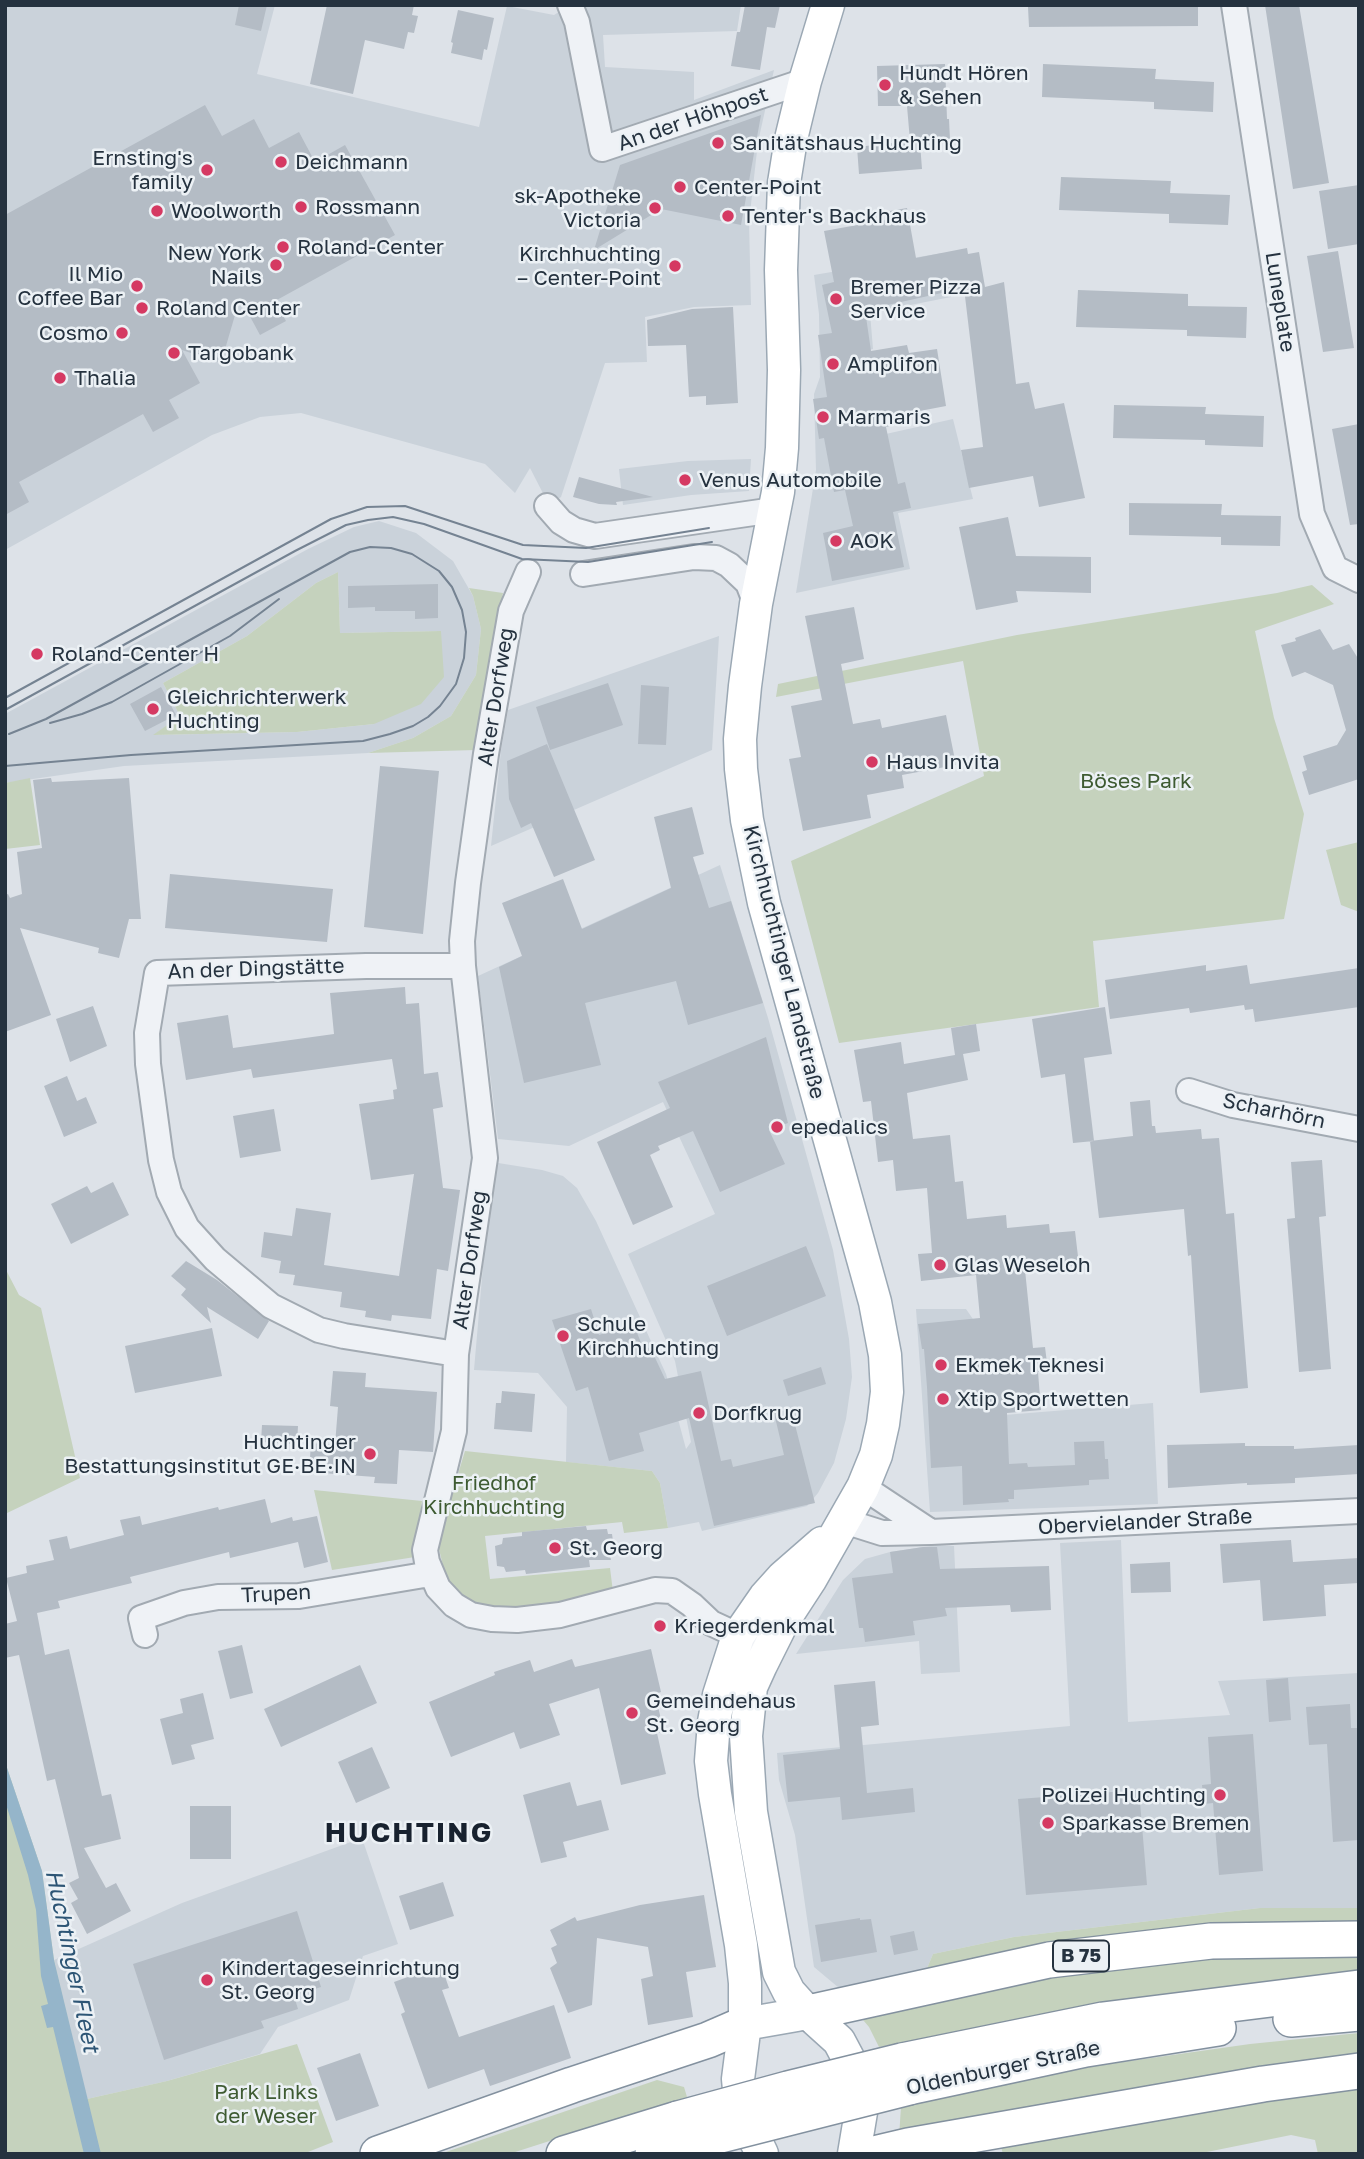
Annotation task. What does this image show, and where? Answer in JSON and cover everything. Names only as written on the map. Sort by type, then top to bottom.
[{"type":"highway","name":"B 75","points":[[808,2013],[1049,1960],[1211,1941],[1359,1939]]},
{"type":"highway","points":[[905,2074],[1103,2020],[1359,1988]]},
{"type":"highway","name":"Oldenburger Straße","points":[[564,2154],[672,2139],[905,2074],[1244,2024],[1359,2013]]},
{"type":"highway","points":[[378,2154],[745,2024]]},
{"type":"highway","points":[[874,2154],[1250,2086],[1359,2071]]},
{"type":"main road","name":"Kirchhuchtinger Landstraße","points":[[828,5],[805,81],[784,183],[781,270],[784,420],[774,510],[756,604],[740,739],[741,769],[747,820],[767,916],[859,1241],[885,1355],[887,1392],[876,1455],[863,1487],[782,1623],[751,1688],[746,1736],[747,1778],[779,1972],[789,1992],[839,2041],[857,2075],[863,2100],[854,2154]]},
{"type":"main road","name":"Kirchhuchtinger Landstraße","points":[[762,2154],[741,2110],[738,2080],[746,2002],[741,1944],[711,1761],[714,1722],[719,1695],[738,1636],[765,1597],[783,1577],[840,1526]]},
{"type":"main road","points":[[745,2024],[808,2013]]},
{"type":"street","name":"An der Höhpost","points":[[570,5],[577,22],[602,149],[805,81]]},
{"type":"street","name":"Luneplate","points":[[1234,5],[1312,514],[1335,568],[1359,580]]},
{"type":"street","points":[[547,506],[561,522],[574,530],[596,536],[774,510]]},
{"type":"street","points":[[583,574],[694,557],[716,558],[729,565],[748,583],[756,604]]},
{"type":"street","name":"Alter Dorfweg","points":[[430,1574],[425,1550],[454,1431],[456,1354],[485,1158],[462,942],[486,754],[511,611],[528,572]]},
{"type":"street","name":"An der Dingstätte","points":[[456,1354],[319,1330],[271,1306],[215,1259],[187,1228],[169,1192],[161,1160],[148,1063],[147,1033],[157,973],[366,966],[463,966]]},
{"type":"street","name":"Scharhörn","points":[[1189,1091],[1233,1105],[1359,1129]]},
{"type":"street","points":[[863,1487],[931,1532]]},
{"type":"street","name":"Obervielander Straße","points":[[840,1526],[882,1533],[931,1532],[1359,1511]]},
{"type":"street","points":[[430,1574],[446,1597],[471,1615],[492,1619],[559,1615],[655,1590],[672,1591],[711,1623],[769,1650]]},
{"type":"street","name":"Trupen","points":[[145,1635],[141,1618],[184,1603],[218,1597],[299,1596],[430,1574]]},
{"type":"shaded area","name":"Roland-Center","points":[[5,5],[275,5],[257,74],[479,127],[507,6],[554,15],[570,5],[741,5],[737,31],[603,35],[605,67],[694,72],[694,100],[774,70],[758,142],[749,222],[751,305],[694,307],[645,317],[647,362],[605,363],[561,497],[549,505],[530,468],[515,493],[485,464],[301,413],[260,417],[212,435],[5,550]]},
{"type":"shaded area","points":[[942,253],[951,297],[870,313],[873,349],[848,354],[859,440],[953,419],[973,499],[898,513],[910,569],[796,593],[816,470],[814,394],[820,377],[819,314],[814,275]]},
{"type":"shaded area","name":"Venus Automobile","points":[[751,459],[749,491],[691,495],[623,505],[619,469],[688,461]]},
{"type":"shaded area","points":[[379,521],[416,533],[453,561],[473,596],[481,629],[476,675],[451,716],[413,738],[368,753],[124,766],[5,783],[5,714],[308,549],[354,527]],"holes":[[[338,572],[340,633],[441,631],[374,724],[297,732],[154,735],[180,716],[163,683],[247,636],[316,583]]]},
{"type":"shaded area","points":[[719,636],[712,750],[491,846],[508,710]]},
{"type":"shaded area","points":[[720,865],[768,1018],[833,1250],[849,1339],[852,1377],[846,1419],[834,1463],[818,1493],[807,1506],[702,1531],[699,1522],[668,1528],[660,1483],[652,1471],[566,1462],[567,1407],[538,1373],[474,1370],[492,1162],[563,1176],[577,1188],[596,1221],[666,1374],[686,1449],[691,1442],[675,1361],[628,1254],[715,1214],[663,1102],[569,1146],[498,1139],[478,976]]},
{"type":"shaded area","points":[[916,1309],[966,1309],[986,1338],[992,1416],[1153,1403],[1158,1504],[930,1512]]},
{"type":"shaded area","points":[[1121,1540],[1128,1722],[1230,1715],[1218,1681],[1359,1673],[1359,1908],[1260,1908],[1014,1937],[933,1954],[925,1973],[845,1993],[814,1967],[795,1835],[779,1780],[777,1753],[1070,1726],[1060,1543]]},
{"type":"shaded area","points":[[937,1545],[954,1546],[960,1672],[921,1674],[919,1641],[796,1654],[843,1580],[865,1559]]},
{"type":"shaded area","name":"Kindertageseinrichtung St. Georg","points":[[362,1838],[398,1944],[363,1956],[349,2000],[278,2027],[260,2054],[167,2081],[87,2099],[54,1960],[182,1903]]},
{"type":"green space","points":[[338,572],[340,633],[441,631],[444,677],[421,704],[374,724],[297,732],[153,735],[180,716],[163,683],[247,636],[316,583]]},
{"type":"green space","name":"Böses Park","points":[[1312,585],[1334,604],[1255,631],[1274,718],[1304,814],[1284,919],[1093,941],[1099,1007],[839,1043],[791,861],[984,776],[963,661],[776,697],[778,684],[1017,635]]},
{"type":"green space","points":[[469,588],[503,593],[476,750],[368,753],[413,738],[451,716],[476,675],[481,629]]},
{"type":"green space","points":[[30,778],[40,845],[5,849],[5,783]]},
{"type":"green space","points":[[1359,842],[1359,912],[1341,905],[1326,850]]},
{"type":"green space","points":[[5,1268],[19,1295],[41,1308],[80,1478],[5,1514]]},
{"type":"green space","name":"Friedhof Kirchhuchting","points":[[465,1451],[652,1471],[660,1483],[668,1528],[624,1533],[622,1522],[485,1536],[490,1579],[610,1568],[613,1592],[557,1605],[513,1609],[479,1606],[455,1594],[446,1578],[439,1549]]},
{"type":"green space","points":[[314,1490],[422,1501],[415,1557],[332,1570]]},
{"type":"green space","name":"Park Links der Weser","points":[[5,1762],[42,1871],[54,1960],[87,2099],[167,2081],[297,2044],[333,2142],[303,2154],[5,2154]]},
{"type":"green space","points":[[1260,1908],[1359,1908],[1359,1927],[925,1973],[933,1954],[1014,1937]]},
{"type":"green space","points":[[1359,1953],[1359,1976],[1156,1995],[879,2047],[869,2027],[858,2014],[1004,1981],[1164,1959]]},
{"type":"green space","points":[[1359,2033],[1359,2058],[899,2137],[901,2107],[913,2104],[1095,2066],[1250,2044]]},
{"type":"green space","points":[[657,2080],[684,2087],[687,2097],[509,2154],[440,2154]]},
{"type":"green space","points":[[1359,2085],[1359,2154],[1318,2154],[1315,2140],[1291,2135],[1197,2154],[1003,2154],[999,2140]]},
{"type":"water","points":[[5,1762],[42,1871],[54,1960],[101,2154],[84,2154],[53,2027],[47,2028],[41,2006],[48,2004],[41,1976],[36,1910],[5,1801]]},
{"type":"building","points":[[239,5],[267,5],[261,31],[235,25]]},
{"type":"building","points":[[327,5],[414,5],[412,15],[418,16],[414,33],[408,32],[404,49],[365,40],[353,94],[310,84]]},
{"type":"building","points":[[745,5],[780,5],[775,28],[767,27],[760,70],[731,66]]},
{"type":"building","points":[[1265,5],[1299,5],[1329,183],[1293,189]]},
{"type":"building","points":[[1198,6],[1198,26],[1029,27],[1028,7]]},
{"type":"building","points":[[458,10],[494,18],[482,60],[451,53]]},
{"type":"building","points":[[945,64],[950,140],[920,143],[922,169],[859,174],[857,147],[910,141],[907,106],[878,106],[877,66]]},
{"type":"building","points":[[1043,64],[1156,69],[1155,79],[1214,82],[1213,112],[1154,109],[1154,102],[1042,97]]},
{"type":"building","name":"Roland Center","points":[[205,105],[222,136],[254,119],[269,148],[299,132],[315,162],[345,145],[395,235],[275,301],[286,321],[260,335],[240,298],[221,363],[182,350],[200,383],[169,400],[179,418],[153,432],[143,414],[19,482],[29,502],[5,515],[5,215]]},
{"type":"building","name":"Center-Point","points":[[761,115],[741,225],[661,209],[594,250],[620,165]]},
{"type":"building","points":[[1061,177],[1171,181],[1170,193],[1230,195],[1228,225],[1169,223],[1169,214],[1059,210]]},
{"type":"building","points":[[1359,185],[1359,244],[1328,249],[1319,191]]},
{"type":"building","points":[[907,208],[916,258],[967,248],[968,254],[979,252],[985,287],[1004,282],[1016,384],[1029,382],[1035,409],[1064,403],[1085,498],[1039,507],[1033,476],[969,488],[961,450],[983,447],[964,288],[865,310],[871,351],[907,345],[909,353],[937,349],[946,406],[888,417],[890,426],[886,427],[898,484],[905,482],[911,508],[893,512],[904,567],[832,581],[823,533],[853,526],[845,490],[834,492],[824,438],[819,439],[813,399],[827,397],[818,335],[832,333],[822,285],[834,282],[824,231],[891,219],[890,211]]},
{"type":"building","points":[[1338,251],[1354,348],[1323,352],[1307,256]]},
{"type":"building","points":[[1078,290],[1188,294],[1188,306],[1247,307],[1246,338],[1187,336],[1187,330],[1076,327]]},
{"type":"building","points":[[733,307],[738,403],[706,405],[706,396],[689,397],[686,345],[648,346],[647,320],[692,309]]},
{"type":"building","points":[[1114,405],[1206,407],[1205,414],[1264,416],[1263,447],[1205,445],[1205,440],[1113,438]]},
{"type":"building","points":[[1359,424],[1359,524],[1350,525],[1332,429]]},
{"type":"building","points":[[579,477],[653,497],[616,502],[617,505],[599,504],[573,497]]},
{"type":"building","points":[[1129,503],[1222,504],[1221,515],[1281,516],[1280,546],[1221,545],[1221,537],[1129,535]]},
{"type":"building","points":[[1008,517],[1016,556],[1091,557],[1091,593],[1016,591],[1018,602],[976,610],[959,527]]},
{"type":"building","points":[[438,584],[438,618],[415,619],[415,611],[375,611],[375,607],[348,608],[348,586]]},
{"type":"building","name":"Haus Invita","points":[[854,607],[864,659],[841,664],[853,724],[880,719],[882,728],[946,715],[956,765],[902,775],[904,788],[867,795],[871,818],[803,831],[789,759],[801,757],[791,706],[822,700],[805,616]]},
{"type":"building","points":[[1320,629],[1333,650],[1349,644],[1359,660],[1359,779],[1309,795],[1302,772],[1307,770],[1303,756],[1337,745],[1346,730],[1333,685],[1305,672],[1292,677],[1281,645]]},
{"type":"building","points":[[608,683],[623,725],[550,750],[536,707]]},
{"type":"building","points":[[641,685],[669,687],[666,745],[638,744]]},
{"type":"building","name":"Gleichrichterwerk Huchting","points":[[161,687],[176,715],[145,731],[130,704]]},
{"type":"building","points":[[547,744],[595,860],[554,877],[531,823],[521,828],[509,799],[507,761]]},
{"type":"building","points":[[380,766],[439,771],[423,934],[364,927]]},
{"type":"building","points":[[51,778],[52,782],[129,778],[141,919],[129,919],[119,958],[98,953],[99,948],[20,928],[51,1015],[5,1032],[5,895],[8,894],[10,898],[22,894],[17,852],[42,848],[33,780]]},
{"type":"building","points":[[692,807],[704,854],[693,857],[709,908],[731,901],[763,1003],[688,1025],[676,981],[585,1003],[601,1065],[524,1083],[499,967],[522,956],[502,903],[563,879],[582,929],[671,888],[654,817]]},
{"type":"building","points":[[170,874],[333,889],[327,942],[165,928]]},
{"type":"building","points":[[1206,965],[1206,971],[1247,965],[1250,984],[1359,968],[1359,1007],[1255,1022],[1253,1009],[1245,1010],[1244,1005],[1190,1013],[1189,1008],[1110,1019],[1105,980]]},
{"type":"building","points":[[405,987],[406,1004],[419,1003],[424,1074],[438,1072],[443,1107],[433,1109],[443,1188],[460,1190],[448,1271],[437,1269],[431,1319],[392,1315],[391,1321],[365,1317],[366,1311],[340,1307],[342,1292],[293,1285],[295,1275],[279,1273],[281,1261],[261,1257],[264,1232],[292,1236],[296,1208],[331,1213],[324,1265],[399,1276],[414,1174],[371,1180],[359,1104],[394,1099],[393,1090],[397,1089],[392,1059],[253,1078],[251,1069],[186,1080],[177,1023],[228,1015],[233,1048],[334,1034],[330,993]]},
{"type":"building","points":[[93,1006],[107,1046],[70,1062],[56,1019]]},
{"type":"building","points":[[1105,1007],[1112,1054],[1084,1058],[1094,1141],[1073,1143],[1065,1074],[1041,1078],[1032,1019]]},
{"type":"building","points":[[976,1024],[980,1051],[963,1054],[968,1080],[907,1093],[913,1139],[950,1135],[955,1182],[963,1181],[967,1219],[1006,1215],[1007,1228],[1049,1224],[1050,1233],[1075,1231],[1079,1265],[1025,1270],[1033,1348],[1045,1347],[1048,1371],[1038,1372],[1041,1410],[1007,1413],[1009,1464],[1027,1463],[1028,1467],[1075,1465],[1074,1442],[1104,1441],[1109,1479],[1089,1480],[1089,1485],[1014,1490],[1014,1499],[1008,1499],[1009,1502],[963,1505],[962,1466],[931,1468],[924,1349],[918,1324],[980,1318],[976,1275],[921,1281],[918,1254],[932,1253],[927,1188],[896,1191],[893,1160],[878,1162],[871,1101],[863,1102],[854,1050],[901,1042],[904,1064],[955,1055],[951,1028]]},
{"type":"building","points":[[766,1037],[788,1123],[769,1130],[785,1164],[720,1192],[693,1131],[658,1146],[660,1150],[650,1155],[673,1207],[633,1225],[597,1142],[670,1108],[658,1082]]},
{"type":"building","points":[[67,1076],[77,1101],[86,1097],[97,1123],[64,1137],[44,1086]]},
{"type":"building","points":[[1150,1100],[1152,1126],[1155,1126],[1156,1133],[1201,1129],[1202,1139],[1219,1138],[1226,1214],[1234,1213],[1248,1388],[1200,1393],[1191,1255],[1188,1256],[1184,1209],[1099,1218],[1090,1141],[1133,1136],[1130,1102]]},
{"type":"building","points":[[274,1109],[281,1151],[240,1158],[233,1116]]},
{"type":"building","points":[[1322,1160],[1326,1216],[1319,1217],[1331,1369],[1299,1372],[1287,1219],[1295,1218],[1291,1162]]},
{"type":"building","points":[[113,1182],[129,1215],[71,1244],[51,1204],[87,1186],[91,1193]]},
{"type":"building","points":[[806,1246],[826,1296],[727,1336],[707,1286]]},
{"type":"building","points":[[186,1261],[217,1280],[269,1321],[258,1339],[207,1307],[211,1323],[181,1295],[186,1289],[171,1276]]},
{"type":"building","points":[[591,1309],[599,1335],[633,1323],[644,1350],[650,1347],[665,1379],[701,1371],[721,1461],[731,1459],[733,1467],[784,1455],[774,1413],[791,1409],[815,1503],[714,1526],[689,1418],[639,1433],[644,1451],[609,1461],[588,1387],[576,1391],[552,1320]]},
{"type":"building","points":[[212,1328],[222,1376],[135,1393],[125,1346]]},
{"type":"building","points":[[821,1367],[826,1384],[788,1396],[783,1380]]},
{"type":"building","points":[[333,1371],[366,1373],[365,1387],[437,1392],[433,1452],[399,1450],[397,1484],[374,1483],[375,1477],[309,1472],[311,1443],[335,1445],[338,1407],[330,1406]]},
{"type":"building","points":[[502,1391],[535,1394],[532,1432],[494,1429],[496,1403],[501,1403]]},
{"type":"building","points":[[262,1425],[298,1426],[297,1444],[261,1442]]},
{"type":"building","points":[[1245,1443],[1245,1446],[1294,1446],[1294,1449],[1359,1445],[1359,1474],[1295,1478],[1295,1483],[1168,1488],[1167,1445]]},
{"type":"building","points":[[265,1499],[271,1523],[292,1517],[293,1521],[317,1516],[328,1562],[304,1568],[298,1542],[230,1558],[229,1552],[130,1577],[132,1583],[58,1601],[60,1608],[37,1613],[45,1655],[69,1649],[102,1796],[111,1794],[121,1839],[84,1848],[106,1888],[116,1883],[131,1911],[87,1934],[71,1903],[78,1899],[69,1883],[79,1878],[55,1779],[47,1781],[19,1655],[5,1658],[5,1624],[17,1621],[6,1578],[27,1573],[26,1566],[54,1560],[49,1540],[67,1536],[70,1549],[124,1535],[120,1520],[140,1516],[142,1525]]},
{"type":"building","name":"St. Georg","points":[[586,1526],[587,1530],[607,1529],[608,1534],[612,1534],[615,1555],[610,1555],[611,1560],[589,1560],[590,1567],[526,1574],[525,1570],[506,1572],[504,1567],[497,1566],[495,1546],[502,1544],[503,1538],[522,1536],[522,1532]]},
{"type":"building","points":[[1291,1540],[1293,1562],[1359,1558],[1359,1583],[1324,1585],[1326,1616],[1263,1621],[1260,1580],[1223,1583],[1220,1544]]},
{"type":"building","points":[[937,1547],[940,1569],[1049,1566],[1051,1610],[1011,1612],[1010,1605],[945,1608],[947,1616],[913,1621],[915,1635],[865,1642],[863,1628],[859,1628],[852,1578],[893,1573],[890,1552]]},
{"type":"building","points":[[1170,1562],[1171,1592],[1131,1593],[1130,1564]]},
{"type":"building","points":[[242,1645],[253,1693],[230,1699],[218,1651]]},
{"type":"building","points":[[651,1649],[661,1692],[655,1694],[664,1732],[657,1733],[666,1774],[621,1785],[599,1688],[549,1704],[560,1735],[520,1749],[514,1732],[451,1757],[429,1702],[495,1675],[494,1672],[530,1660],[534,1672],[572,1659],[575,1667]]},
{"type":"building","points":[[360,1665],[377,1703],[281,1747],[264,1709]]},
{"type":"building","points":[[1288,1678],[1291,1720],[1269,1722],[1266,1680]]},
{"type":"building","points":[[875,1681],[879,1725],[861,1727],[867,1793],[913,1788],[915,1812],[842,1820],[840,1797],[788,1802],[783,1755],[840,1749],[834,1685]]},
{"type":"building","points":[[203,1693],[214,1739],[191,1745],[195,1759],[172,1765],[160,1719],[183,1713],[180,1699]]},
{"type":"building","points":[[1350,1704],[1351,1728],[1359,1728],[1359,1840],[1333,1842],[1327,1744],[1309,1745],[1306,1707]]},
{"type":"building","points":[[1253,1734],[1263,1871],[1219,1875],[1213,1803],[1204,1804],[1202,1785],[1211,1784],[1208,1737]]},
{"type":"building","points":[[372,1747],[390,1788],[356,1803],[338,1762]]},
{"type":"building","points":[[570,1782],[577,1806],[601,1800],[609,1830],[563,1842],[567,1857],[541,1863],[523,1795]]},
{"type":"building","points":[[1139,1790],[1147,1885],[1026,1895],[1018,1799]]},
{"type":"building","points":[[190,1806],[231,1806],[231,1859],[190,1859]]},
{"type":"building","points":[[443,1882],[454,1916],[410,1930],[399,1896]]},
{"type":"building","points":[[704,1895],[716,1967],[686,1972],[693,2017],[648,2025],[641,1979],[653,1976],[648,1947],[597,1938],[592,2005],[568,2013],[550,1968],[557,1963],[551,1948],[557,1945],[550,1930],[575,1917],[577,1921],[640,1905]]},
{"type":"building","points":[[297,1911],[321,1987],[294,1996],[298,2009],[261,2021],[264,2028],[164,2060],[133,1964]]},
{"type":"building","points":[[860,1918],[871,1919],[877,1952],[821,1962],[815,1925]]},
{"type":"building","points":[[914,1931],[918,1950],[894,1955],[890,1936]]},
{"type":"building","points":[[441,1965],[449,1988],[442,1990],[459,2037],[554,2005],[571,2058],[490,2086],[484,2069],[428,2089],[401,2014],[405,2012],[394,1982]]},
{"type":"building","points":[[360,2053],[379,2106],[336,2121],[317,2068]]},
{"type":"tram line","points":[[5,698],[331,519],[367,507],[405,506],[523,545],[586,548],[709,528]]},
{"type":"tram line","points":[[5,710],[346,525],[393,517],[424,524],[522,559],[588,562],[712,542]]},
{"type":"tram line","points":[[5,766],[131,755],[363,741],[390,734],[428,717],[456,684],[464,658],[466,632],[462,610],[452,587],[439,571],[412,554],[391,548],[370,547],[350,552],[46,719],[9,734]]},
{"type":"tram line","points":[[50,723],[112,702],[230,636],[279,599]]},
{"type":"place","name":"Hundt Hören & Sehen","points":[[885,85]]},
{"type":"place","name":"Sanitätshaus Huchting","points":[[718,143]]},
{"type":"place","name":"Deichmann","points":[[281,162]]},
{"type":"place","name":"Ernsting's family","points":[[207,170]]},
{"type":"place","name":"Center-Point","points":[[680,187]]},
{"type":"place","name":"Rossmann","points":[[301,207]]},
{"type":"place","name":"sk-Apotheke Victoria","points":[[655,208]]},
{"type":"place","name":"Woolworth","points":[[157,211]]},
{"type":"place","name":"Tenter's Backhaus","points":[[728,216]]},
{"type":"place","name":"Roland-Center","points":[[283,247]]},
{"type":"place","name":"New York Nails","points":[[276,265]]},
{"type":"place","name":"Kirchhuchting – Center-Point","points":[[675,266]]},
{"type":"place","name":"Il Mio Coffee Bar","points":[[137,286]]},
{"type":"place","name":"Bremer Pizza Service","points":[[836,299]]},
{"type":"place","name":"Roland Center","points":[[142,308]]},
{"type":"place","name":"Cosmo","points":[[122,333]]},
{"type":"place","name":"Targobank","points":[[174,353]]},
{"type":"place","name":"Amplifon","points":[[833,364]]},
{"type":"place","name":"Thalia","points":[[60,378]]},
{"type":"place","name":"Marmaris","points":[[823,417]]},
{"type":"place","name":"Venus Automobile","points":[[685,480]]},
{"type":"place","name":"AOK","points":[[836,541]]},
{"type":"place","name":"Roland-Center H","points":[[37,654]]},
{"type":"place","name":"Gleichrichterwerk Huchting","points":[[153,709]]},
{"type":"place","name":"Haus Invita","points":[[872,762]]},
{"type":"place","name":"epedalics","points":[[777,1127]]},
{"type":"place","name":"Glas Weseloh","points":[[940,1265]]},
{"type":"place","name":"Schule Kirchhuchting","points":[[563,1336]]},
{"type":"place","name":"Ekmek Teknesi","points":[[941,1365]]},
{"type":"place","name":"Xtip Sportwetten","points":[[943,1399]]},
{"type":"place","name":"Dorfkrug","points":[[699,1413]]},
{"type":"place","name":"Huchtinger Bestattungsinstitut GE·BE·IN","points":[[370,1454]]},
{"type":"place","name":"St. Georg","points":[[555,1548]]},
{"type":"place","name":"Kriegerdenkmal","points":[[660,1626]]},
{"type":"place","name":"Gemeindehaus St. Georg","points":[[632,1713]]},
{"type":"place","name":"Polizei Huchting","points":[[1220,1795]]},
{"type":"place","name":"Sparkasse Bremen","points":[[1048,1823]]},
{"type":"place","name":"Kindertageseinrichtung St. Georg","points":[[207,1980]]},
{"type":"district","name":"HUCHTING","points":[[409,1833]]},
{"type":"water label","name":"Huchtinger Fleet","points":[[72,1961]]}]
